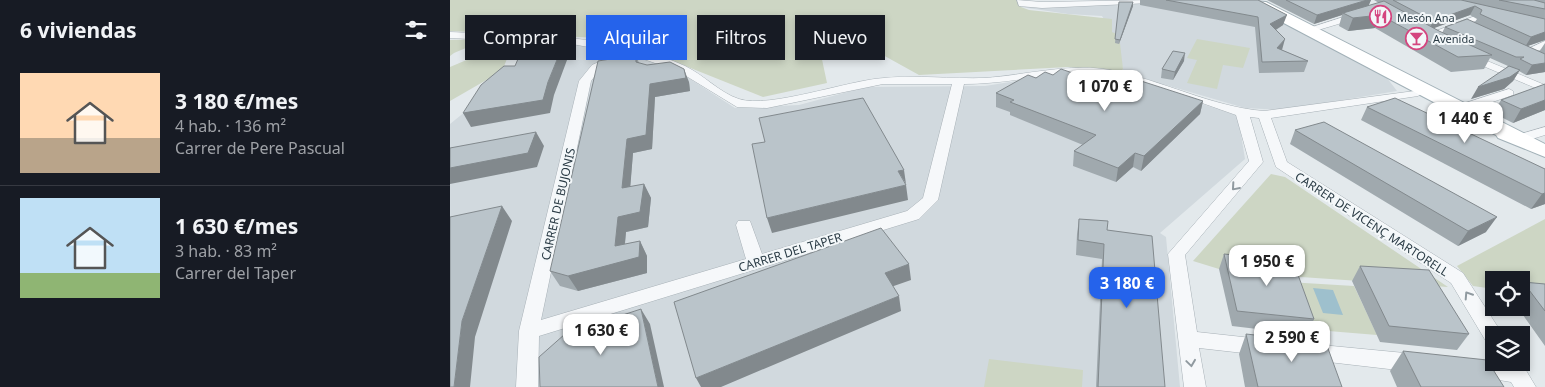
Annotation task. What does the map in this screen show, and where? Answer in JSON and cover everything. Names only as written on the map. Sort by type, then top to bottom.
[{"type":"main road","points":[[1248,0],[1259,2],[1418,92],[1498,132],[1519,139]]},
{"type":"main road","points":[[1308,30],[1545,151]]},
{"type":"street","points":[[1021,2],[1042,5],[1150,0]]},
{"type":"street","points":[[1429,36],[1496,14],[1474,9]]},
{"type":"street","points":[[1308,30],[1370,11]]},
{"type":"street","points":[[1463,24],[1480,32]]},
{"type":"street","points":[[450,35],[572,41],[586,43]]},
{"type":"street","points":[[1538,59],[1520,51],[1545,44]]},
{"type":"street","points":[[1462,53],[1542,85]]},
{"type":"street","name":"CARRER DE BUJONIS","points":[[527,387],[529,331],[585,81],[596,67],[610,60]]},
{"type":"street","points":[[657,60],[682,69],[737,103],[767,104],[884,81],[959,81],[1073,72],[1108,73],[1154,84],[1242,113],[1264,115],[1418,92]]},
{"type":"street","name":"CARRER DEL TAPER","points":[[529,331],[913,215],[930,200],[959,81]]},
{"type":"street","points":[[1460,109],[1509,94]]},
{"type":"street","points":[[1195,387],[1176,254],[1256,162],[1242,113]]},
{"type":"street","points":[[1264,115],[1281,164]]},
{"type":"street","points":[[1519,139],[1545,131]]},
{"type":"street","name":"CARRER DE VICENÇ MARTORELL","points":[[1256,162],[1281,164],[1456,278],[1487,326]]},
{"type":"street","points":[[744,225],[756,262]]},
{"type":"street","points":[[1188,339],[1430,365]]},
{"type":"street","points":[[1460,368],[1518,374]]},
{"type":"shaded area","points":[[1189,0],[1245,3],[1387,78],[1397,91],[1282,110],[1245,108],[1121,72],[1123,69],[1112,32],[1102,16],[1068,14],[1021,7]]},
{"type":"shaded area","points":[[576,44],[586,45],[586,60],[656,60],[664,62],[735,108],[799,105],[866,87],[985,86],[1047,76],[1119,76],[1238,116],[1245,159],[1160,233],[1166,237],[1180,387],[450,387],[450,124],[529,60],[576,60]]},
{"type":"green space","points":[[450,0],[1018,0],[1021,7],[1029,10],[1112,19],[1112,32],[1119,35],[1123,69],[1121,72],[1068,67],[919,75],[885,56],[885,15],[795,15],[795,60],[822,60],[827,83],[763,97],[669,60],[687,60],[687,15],[586,15],[586,37],[576,37],[576,15],[465,15],[465,32],[450,31]]},
{"type":"green space","points":[[1197,39],[1250,48],[1243,68],[1223,65],[1217,89],[1187,83],[1197,60],[1187,58]]},
{"type":"green space","points":[[450,40],[465,40],[465,48],[450,56]]},
{"type":"green space","points":[[467,60],[507,60],[502,71],[450,101],[450,67]]},
{"type":"green space","points":[[1271,174],[1285,177],[1448,287],[1286,276],[1219,269],[1193,261]]},
{"type":"green space","points":[[1545,219],[1545,294],[1530,293],[1530,271],[1485,271],[1485,288],[1473,286],[1457,266]]},
{"type":"green space","points":[[1288,282],[1354,286],[1377,335],[1304,329]]},
{"type":"green space","points":[[989,359],[1083,370],[1082,387],[984,387]]},
{"type":"water","points":[[1313,288],[1333,290],[1343,315],[1323,313]]},
{"type":"building","points":[[1166,0],[1258,0],[1287,15],[1270,24],[1285,39],[1277,48],[1308,61],[1262,62],[1258,17]]},
{"type":"building","points":[[1286,0],[1367,0],[1317,15]]},
{"type":"building","points":[[1393,0],[1461,0],[1545,19],[1545,32],[1531,37],[1480,14],[1482,10],[1475,6],[1433,21]]},
{"type":"building","points":[[1499,0],[1534,0],[1545,3],[1545,9]]},
{"type":"building","points":[[1384,1],[1439,31],[1492,55],[1458,57],[1380,15],[1353,18],[1343,13]]},
{"type":"building","points":[[1119,2],[1133,2],[1120,40],[1115,39]]},
{"type":"building","points":[[1467,19],[1545,54],[1545,63],[1532,65],[1520,59],[1524,57],[1516,57],[1445,27]]},
{"type":"building","points":[[1173,51],[1185,53],[1175,72],[1162,69]]},
{"type":"building","points":[[518,60],[557,60],[543,100],[463,113],[481,85],[504,66],[515,66]]},
{"type":"building","points":[[636,60],[636,62],[647,65],[670,62],[684,69],[686,78],[650,84],[646,135],[627,139],[622,188],[644,184],[640,212],[618,217],[615,246],[640,241],[639,257],[568,276],[550,271],[598,61]]},
{"type":"building","points":[[1509,66],[1520,70],[1510,77],[1478,87]]},
{"type":"building","points":[[1061,69],[1125,91],[1138,80],[1203,101],[1144,156],[1135,153],[1118,168],[1074,151],[1096,135],[1010,102],[1014,100],[996,93],[1028,75],[1036,78],[1045,72],[1053,75]]},
{"type":"building","points":[[1545,84],[1545,100],[1521,109],[1501,100]]},
{"type":"building","points":[[863,98],[904,170],[898,171],[906,185],[767,218],[752,144],[765,142],[759,118]]},
{"type":"building","points":[[1395,98],[1545,169],[1545,193],[1542,194],[1367,107]]},
{"type":"building","points":[[1324,122],[1497,217],[1468,231],[1295,130]]},
{"type":"building","points":[[536,132],[528,153],[450,168],[450,148]]},
{"type":"building","points":[[502,206],[462,321],[454,387],[450,387],[450,217]]},
{"type":"building","points":[[1079,219],[1108,221],[1107,230],[1152,236],[1165,387],[1098,387],[1104,244],[1078,240]]},
{"type":"building","points":[[881,228],[909,264],[885,273],[899,296],[696,378],[674,302]]},
{"type":"building","points":[[1224,254],[1293,261],[1314,319],[1237,311]]},
{"type":"building","points":[[1360,266],[1429,270],[1469,334],[1389,326]]},
{"type":"building","points":[[1530,283],[1545,284],[1545,311],[1530,291]]},
{"type":"building","points":[[641,309],[658,387],[540,387],[539,357],[565,334]]},
{"type":"building","points":[[1246,334],[1326,343],[1342,387],[1258,387]]},
{"type":"building","points":[[1403,351],[1485,360],[1485,371],[1494,371],[1504,387],[1421,387]]},
{"type":"place","name":"Mesón Ana","points":[[1381,17]]},
{"type":"place","name":"Avenida","points":[[1417,38]]}]
